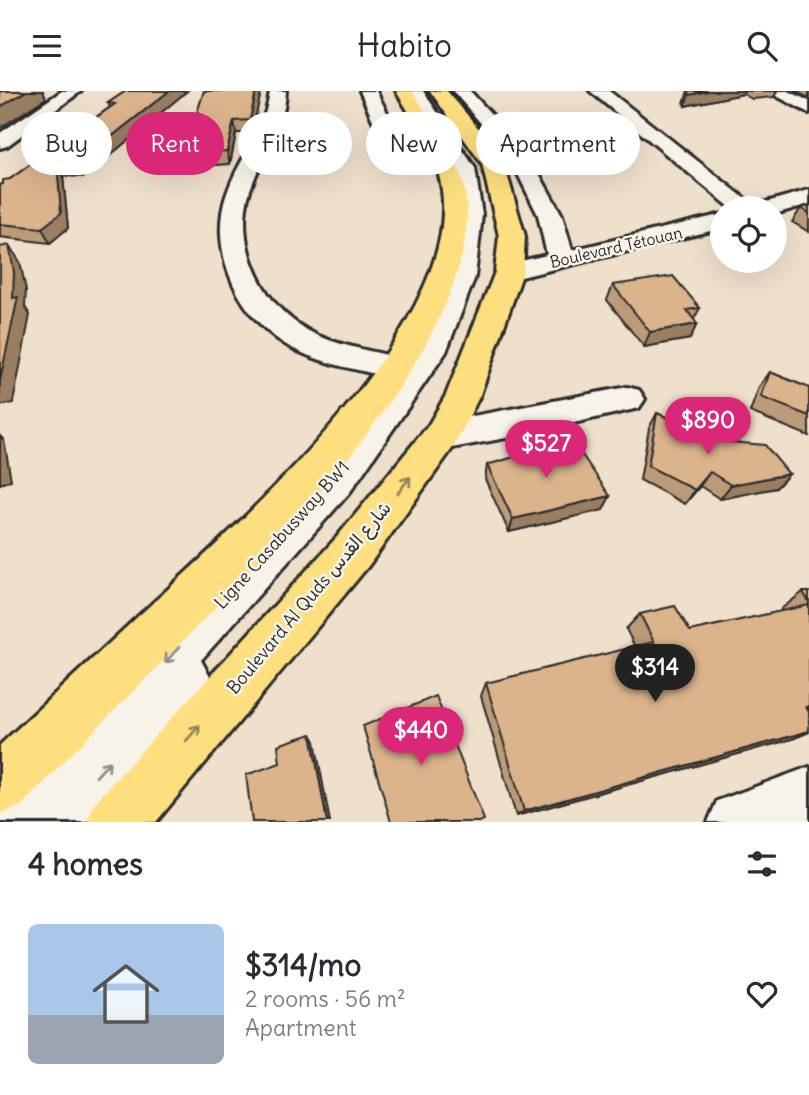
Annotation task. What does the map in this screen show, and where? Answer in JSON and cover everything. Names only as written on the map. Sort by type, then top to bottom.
[{"type":"main road","points":[[404,91],[417,112]]},
{"type":"main road","name":"Boulevard Al Quds شارع القدس","points":[[124,818],[353,551],[441,436],[463,395],[509,272],[512,236],[493,164],[438,91]]},
{"type":"main road","points":[[0,785],[216,576],[270,519],[342,436],[396,367],[422,322],[447,266],[456,221],[453,190],[448,175]]},
{"type":"street","points":[[0,142],[73,91]]},
{"type":"street","points":[[278,91],[269,134],[245,178],[235,204],[232,237],[237,261],[252,293],[267,316],[283,332],[315,346],[396,367]]},
{"type":"street","points":[[368,91],[378,112]]},
{"type":"street","name":"Ligne Casabusway BW1","points":[[15,822],[336,481],[430,352],[461,277],[470,215],[464,168],[415,91]]},
{"type":"street","name":"Ligne Casabusway BW1","points":[[60,822],[91,782],[329,522],[404,431],[460,338],[477,285],[487,223],[480,175],[463,139],[425,91]]},
{"type":"street","points":[[461,91],[518,154],[550,215],[562,260]]},
{"type":"street","points":[[598,91],[729,196]]},
{"type":"street","points":[[775,91],[809,109]]},
{"type":"street","points":[[787,203],[809,197]]},
{"type":"street","name":"Boulevard Tétouan","points":[[509,272],[710,224]]},
{"type":"street","points":[[441,436],[627,399]]},
{"type":"street","points":[[738,822],[809,796]]},
{"type":"building","points":[[0,91],[26,91],[0,107]]},
{"type":"building","points":[[126,91],[169,91],[143,112],[126,112],[126,125],[112,136],[112,112],[104,112],[115,104],[108,103]]},
{"type":"building","points":[[204,91],[256,91],[252,112],[238,112],[238,121],[234,121],[227,151],[224,151],[224,112],[197,112]]},
{"type":"building","points":[[688,91],[707,91],[689,95]]},
{"type":"building","points":[[21,171],[21,175],[58,175],[61,213],[42,228],[0,224],[0,185],[3,180],[10,179]]},
{"type":"building","points":[[9,245],[14,272],[13,298],[18,297],[0,380],[0,247]]},
{"type":"building","points":[[673,276],[700,308],[687,310],[697,324],[650,332],[613,285]]},
{"type":"building","points":[[770,372],[809,388],[809,416],[761,397]]},
{"type":"building","points":[[657,413],[719,441],[765,445],[789,474],[731,485],[710,472],[695,490],[648,466]]},
{"type":"building","points":[[572,440],[610,496],[513,519],[487,465]]},
{"type":"building","points":[[809,605],[809,706],[806,707],[809,712],[809,731],[524,811],[486,683],[654,642],[640,614],[675,606],[690,631]]},
{"type":"building","points":[[436,696],[484,820],[391,822],[363,726]]},
{"type":"building","points":[[311,734],[327,822],[252,822],[246,775],[280,763],[278,745]]}]
